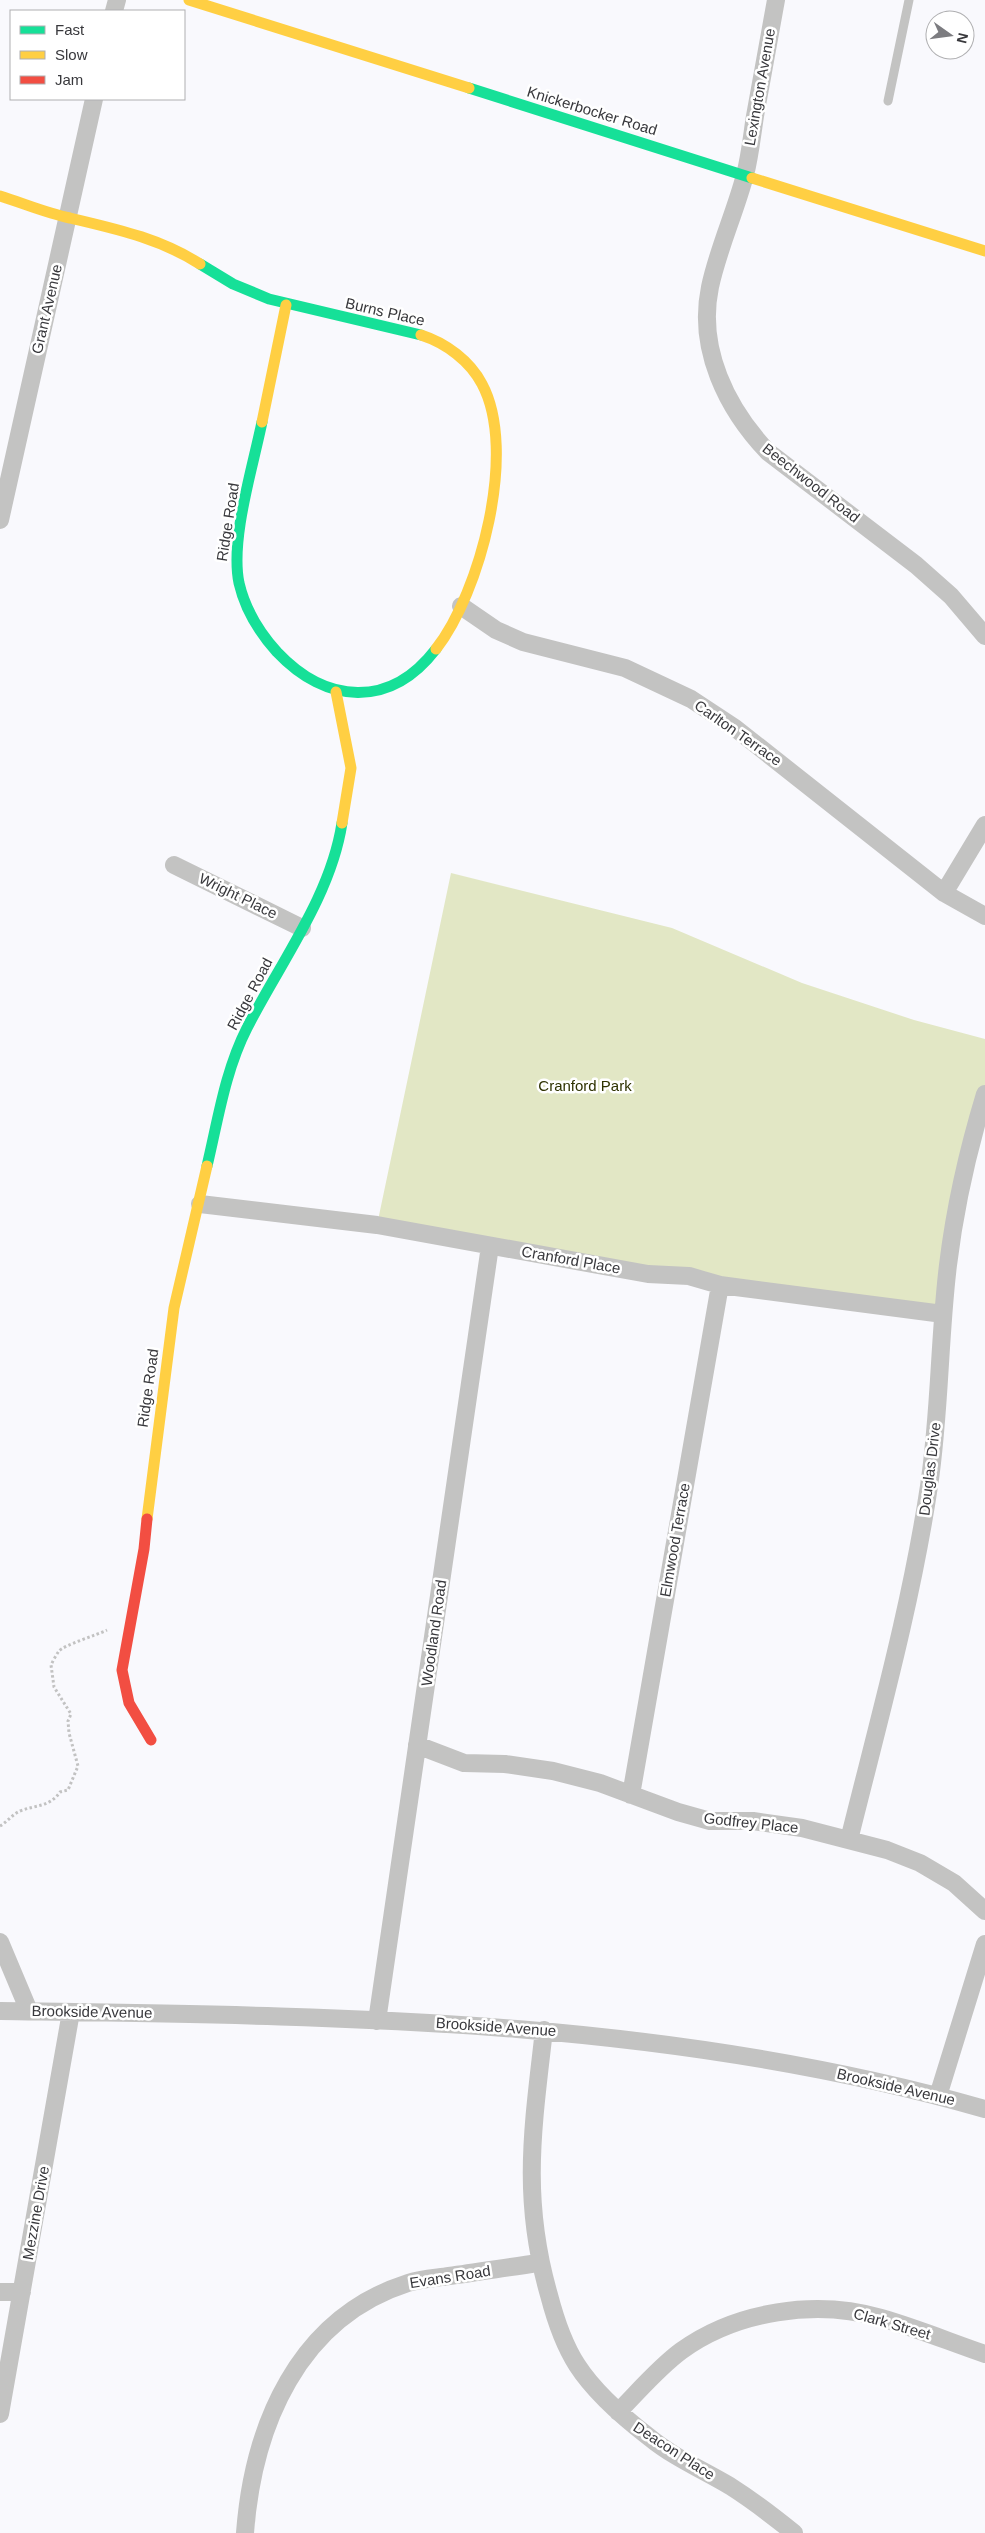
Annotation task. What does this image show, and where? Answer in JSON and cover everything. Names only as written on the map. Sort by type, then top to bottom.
[{"type":"street","name":"Knickerbocker Road","points":[[189,0],[985,251]]},
{"type":"street","name":"Lexington Avenue","points":[[745,174],[776,0]]},
{"type":"street","name":"Grant Avenue","points":[[0,520],[8,449],[68,218],[94,100]]},
{"type":"street","name":"Beechwood Road","points":[[745,174],[710,288],[707,320],[711,352],[718,379],[730,405],[748,431],[768,452],[916,565],[951,596],[984,633]]},
{"type":"street","name":"Burns Place","points":[[0,196],[68,218],[120,229],[154,240],[186,255],[233,284],[286,305],[423,335],[444,344],[463,358],[477,375],[487,394],[493,415],[496,446],[494,492],[486,537],[461,606],[441,644],[426,662],[406,677],[386,687],[362,693],[336,692]]},
{"type":"street","name":"Ridge Road","points":[[151,1740],[129,1703],[122,1670],[144,1549],[151,1476],[181,1270],[200,1204],[227,1079],[246,1030],[327,880],[341,832],[351,768],[336,692],[309,679],[288,663],[268,642],[252,621],[242,598],[236,573],[236,548],[286,305]]},
{"type":"street","name":"Carlton Terrace","points":[[461,606],[496,630],[524,642],[625,668],[691,700],[735,728],[944,893],[985,916]]},
{"type":"street","points":[[944,893],[985,825]]},
{"type":"street","name":"Wright Place","points":[[174,865],[302,928]]},
{"type":"street","name":"Douglas Drive","points":[[849,1840],[906,1611],[916,1562],[929,1485],[937,1417],[943,1314],[958,1200],[972,1137],[985,1094]]},
{"type":"street","name":"Cranford Place","points":[[200,1204],[376,1226],[648,1274],[689,1276],[720,1285],[943,1314]]},
{"type":"street","name":"Woodland Road","points":[[377,2021],[490,1246]]},
{"type":"street","name":"Elmwood Terrace","points":[[631,1796],[720,1285]]},
{"type":"street","name":"Godfrey Place","points":[[417,1745],[464,1764],[505,1764],[553,1771],[600,1782],[631,1796],[710,1820],[753,1822],[802,1828],[887,1850],[920,1863],[954,1883],[985,1911]]},
{"type":"street","points":[[0,1942],[30,2011]]},
{"type":"street","points":[[938,2096],[985,1944]]},
{"type":"street","name":"Brookside Avenue","points":[[0,2011],[377,2021],[544,2030],[722,2051],[824,2070],[938,2096],[985,2109]]},
{"type":"street","name":"Mezzine Drive","points":[[0,2414],[71,2012]]},
{"type":"street","name":"Deacon Place","points":[[544,2030],[530,2147],[530,2198],[539,2263],[553,2310],[577,2365],[618,2412],[650,2439],[731,2487],[794,2533]]},
{"type":"street","name":"Evans Road","points":[[245,2533],[255,2465],[263,2432],[275,2401],[309,2350],[335,2325],[364,2304],[410,2282],[539,2263]]},
{"type":"street","points":[[0,2292],[22,2292]]},
{"type":"street","name":"Clark Street","points":[[618,2412],[680,2352],[707,2336],[742,2321],[779,2312],[813,2309],[847,2311],[880,2317],[985,2354]]},
{"type":"lane","points":[[888,101],[909,0]]},
{"type":"path","points":[[0,1826],[19,1811],[39,1807],[55,1799],[60,1792],[68,1790],[78,1766],[69,1733],[68,1722],[71,1714],[54,1687],[51,1673],[51,1665],[59,1651],[66,1645],[77,1644],[115,1626],[131,1628]]},
{"type":"green space","name":"Cranford Park","points":[[451,873],[672,928],[802,983],[914,1020],[985,1039],[985,1099],[943,1314],[377,1225]]},
{"type":"traffic: fast","points":[[469,88],[752,178]]},
{"type":"traffic: fast","points":[[200,264],[233,284],[269,299],[421,335]]},
{"type":"traffic: fast","points":[[262,422],[240,525],[237,565],[239,583],[245,602],[253,620],[264,636],[277,652],[296,669],[316,682],[337,690],[358,692],[378,690],[399,682],[418,668],[436,649]]},
{"type":"traffic: fast","points":[[207,1166],[223,1096],[239,1044],[316,903],[336,850],[342,823]]},
{"type":"traffic: slow","points":[[189,0],[469,88]]},
{"type":"traffic: slow","points":[[752,178],[985,251]]},
{"type":"traffic: slow","points":[[0,196],[52,213],[137,235],[169,247],[200,264]]},
{"type":"traffic: slow","points":[[262,422],[286,305]]},
{"type":"traffic: slow","points":[[421,335],[448,348],[464,360],[477,376],[482,384],[492,412],[496,446],[495,483],[489,521],[479,558],[467,593],[452,624],[436,649]]},
{"type":"traffic: slow","points":[[336,692],[351,768],[342,823]]},
{"type":"traffic: slow","points":[[147,1519],[174,1308],[207,1166]]},
{"type":"traffic: jam","points":[[147,1519],[144,1549],[122,1670],[129,1703],[151,1740]]}]
